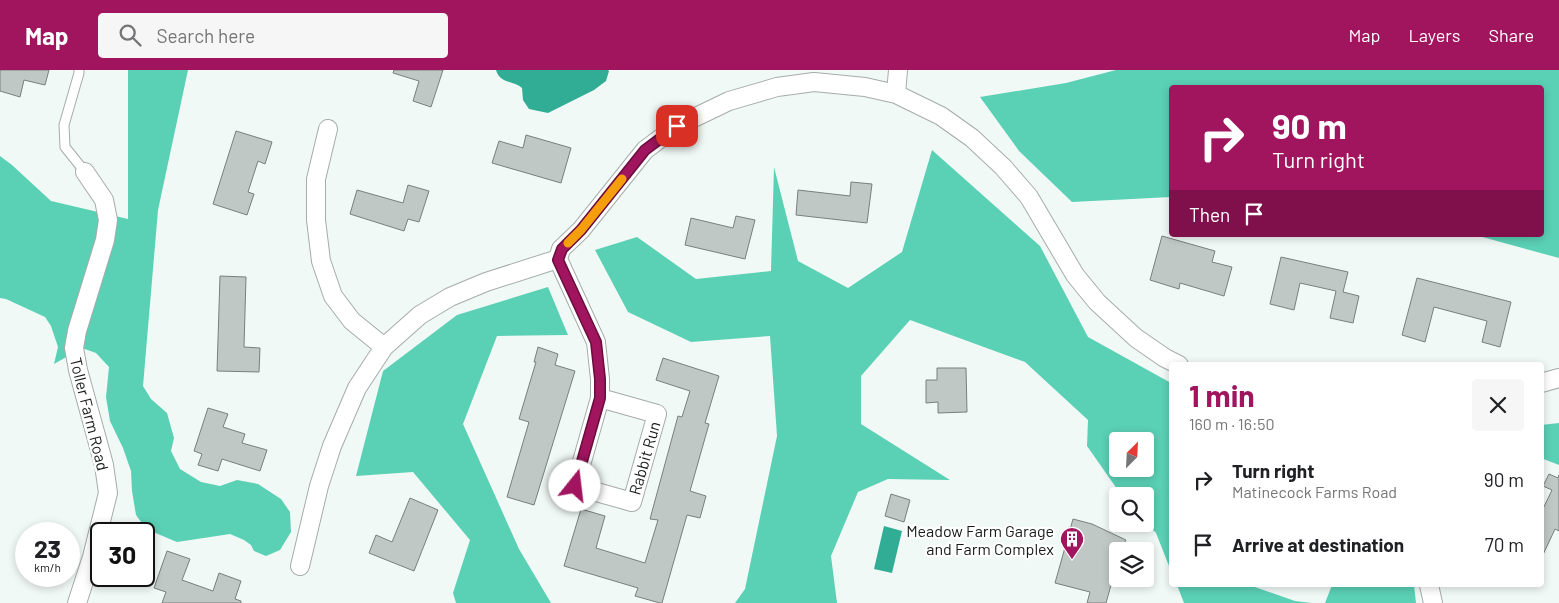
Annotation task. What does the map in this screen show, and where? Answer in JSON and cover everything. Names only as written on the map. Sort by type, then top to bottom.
[{"type":"street","points":[[896,94],[898,70]]},
{"type":"street","points":[[300,566],[319,486],[332,446],[356,388],[384,347],[420,315],[450,297],[486,282],[558,260],[562,249],[581,230],[645,150],[677,126],[729,101],[778,87],[814,82],[866,87],[896,94],[941,116],[972,138],[1003,167],[1029,196],[1075,275],[1097,302],[1136,338],[1173,362]]},
{"type":"street","points":[[328,129],[316,179],[316,220],[321,261],[333,296],[352,321],[384,347]]},
{"type":"street","name":"Toller Farm Road","points":[[78,603],[108,494],[104,466],[78,370],[74,348],[77,331],[105,240],[108,220],[104,200],[85,172]]},
{"type":"street","name":"Rabbit Run","points":[[558,260],[596,342],[600,379],[600,398],[575,486],[632,502],[657,414],[600,398]]},
{"type":"street","points":[[1544,382],[1559,378]]},
{"type":"street","points":[[1430,587],[1434,603]]},
{"type":"lane","points":[[79,70],[64,125],[65,147],[85,172]]},
{"type":"shaded area","points":[[128,70],[188,70],[158,210],[143,386],[151,399],[167,413],[174,438],[171,451],[180,469],[201,482],[220,486],[237,480],[258,484],[281,499],[290,512],[291,532],[280,550],[266,556],[254,551],[251,545],[244,540],[230,534],[177,542],[155,533],[155,522],[141,522],[136,515],[131,471],[123,448],[110,421],[106,397],[109,367],[96,353],[82,348],[54,364],[58,347],[51,326],[45,317],[0,298],[0,156],[51,201],[128,219]]},
{"type":"shaded area","points":[[496,70],[609,71],[606,81],[594,90],[548,113],[529,109],[523,100],[522,88],[500,78]]},
{"type":"shaded area","points":[[1116,70],[1559,70],[1559,258],[1482,237],[1544,237],[1544,85],[1169,85],[1169,197],[1072,202],[1019,151],[980,97],[1066,83]]},
{"type":"shaded area","points":[[932,150],[1040,246],[1088,337],[1169,382],[1169,566],[1154,531],[1154,487],[1116,487],[1109,478],[1154,478],[1154,432],[1109,432],[1109,477],[1087,446],[1088,420],[1025,362],[910,320],[861,376],[861,424],[950,480],[888,479],[858,492],[831,556],[837,603],[735,603],[745,589],[777,436],[770,336],[691,342],[628,312],[595,250],[637,237],[696,279],[771,271],[774,167],[798,261],[848,288],[902,252]]},
{"type":"shaded area","points":[[548,287],[568,335],[497,336],[463,424],[519,549],[551,603],[456,603],[453,593],[470,540],[413,472],[356,476],[383,371],[457,315]]},
{"type":"shaded area","points":[[1559,423],[1559,465],[1544,459],[1544,425]]},
{"type":"shaded area","points":[[884,526],[902,531],[892,573],[874,569]]},
{"type":"shaded area","points":[[1178,587],[1255,587],[1295,601],[1312,603],[1184,603]]},
{"type":"shaded area","points":[[1331,587],[1414,587],[1416,603],[1325,603]]},
{"type":"building","points":[[0,70],[49,70],[45,85],[24,80],[20,97],[0,91]]},
{"type":"building","points":[[394,70],[443,70],[431,107],[413,101],[419,81],[393,73]]},
{"type":"building","points":[[236,131],[272,142],[265,164],[258,161],[248,192],[254,194],[247,215],[213,204]]},
{"type":"building","points":[[526,135],[571,148],[561,183],[492,163],[499,141],[523,148]]},
{"type":"building","points":[[851,182],[872,184],[867,223],[796,215],[798,190],[850,196]]},
{"type":"building","points":[[408,185],[429,191],[419,222],[408,219],[404,231],[350,214],[357,190],[403,203]]},
{"type":"building","points":[[736,216],[755,220],[745,259],[685,245],[691,218],[733,228]]},
{"type":"building","points":[[1162,236],[1215,251],[1212,262],[1232,267],[1224,296],[1180,283],[1179,289],[1150,280]]},
{"type":"building","points":[[1281,257],[1348,272],[1343,292],[1359,296],[1353,323],[1330,318],[1336,291],[1300,283],[1294,310],[1270,304]]},
{"type":"building","points":[[220,276],[246,277],[244,347],[260,348],[259,372],[217,371]]},
{"type":"building","points":[[1417,278],[1511,302],[1500,347],[1482,342],[1487,321],[1434,307],[1425,342],[1402,335]]},
{"type":"building","points":[[538,347],[558,354],[555,365],[575,371],[534,505],[507,497],[529,422],[519,419],[536,362],[534,362]]},
{"type":"building","points":[[663,358],[719,376],[705,423],[709,424],[690,491],[706,496],[700,518],[687,515],[662,603],[660,603],[635,596],[638,588],[564,566],[581,509],[605,516],[596,548],[645,563],[658,520],[650,519],[678,416],[682,417],[690,391],[656,380]]},
{"type":"building","points":[[937,368],[966,368],[967,412],[938,413],[938,402],[926,403],[926,380],[937,380]]},
{"type":"building","points":[[208,408],[228,414],[223,427],[245,434],[242,443],[267,450],[260,471],[222,459],[218,471],[198,465],[202,454],[194,451]]},
{"type":"building","points":[[1549,474],[1558,478],[1559,475],[1559,531],[1555,529],[1544,553],[1544,507],[1552,490],[1544,486]]},
{"type":"building","points":[[891,494],[910,500],[904,522],[885,516]]},
{"type":"building","points":[[410,498],[438,510],[414,571],[369,553],[376,535],[392,542]]},
{"type":"building","name":"Meadow Farm Garage and Farm Complex","points":[[1073,519],[1092,524],[1126,540],[1125,542],[1109,542],[1110,587],[1106,603],[1087,603],[1090,592],[1055,583]]},
{"type":"building","points":[[167,551],[190,559],[182,580],[213,591],[219,573],[241,581],[235,599],[241,601],[241,603],[162,603],[166,592],[154,588]]},
{"type":"slow traffic","points":[[568,243],[581,230],[622,179]]},
{"type":"place","name":"Meadow Farm Garage and Farm Complex","points":[[1072,560]]},
{"type":"route","points":[[575,486],[600,398],[600,379],[596,342],[558,260],[562,249],[581,230],[645,150],[677,126]]}]
